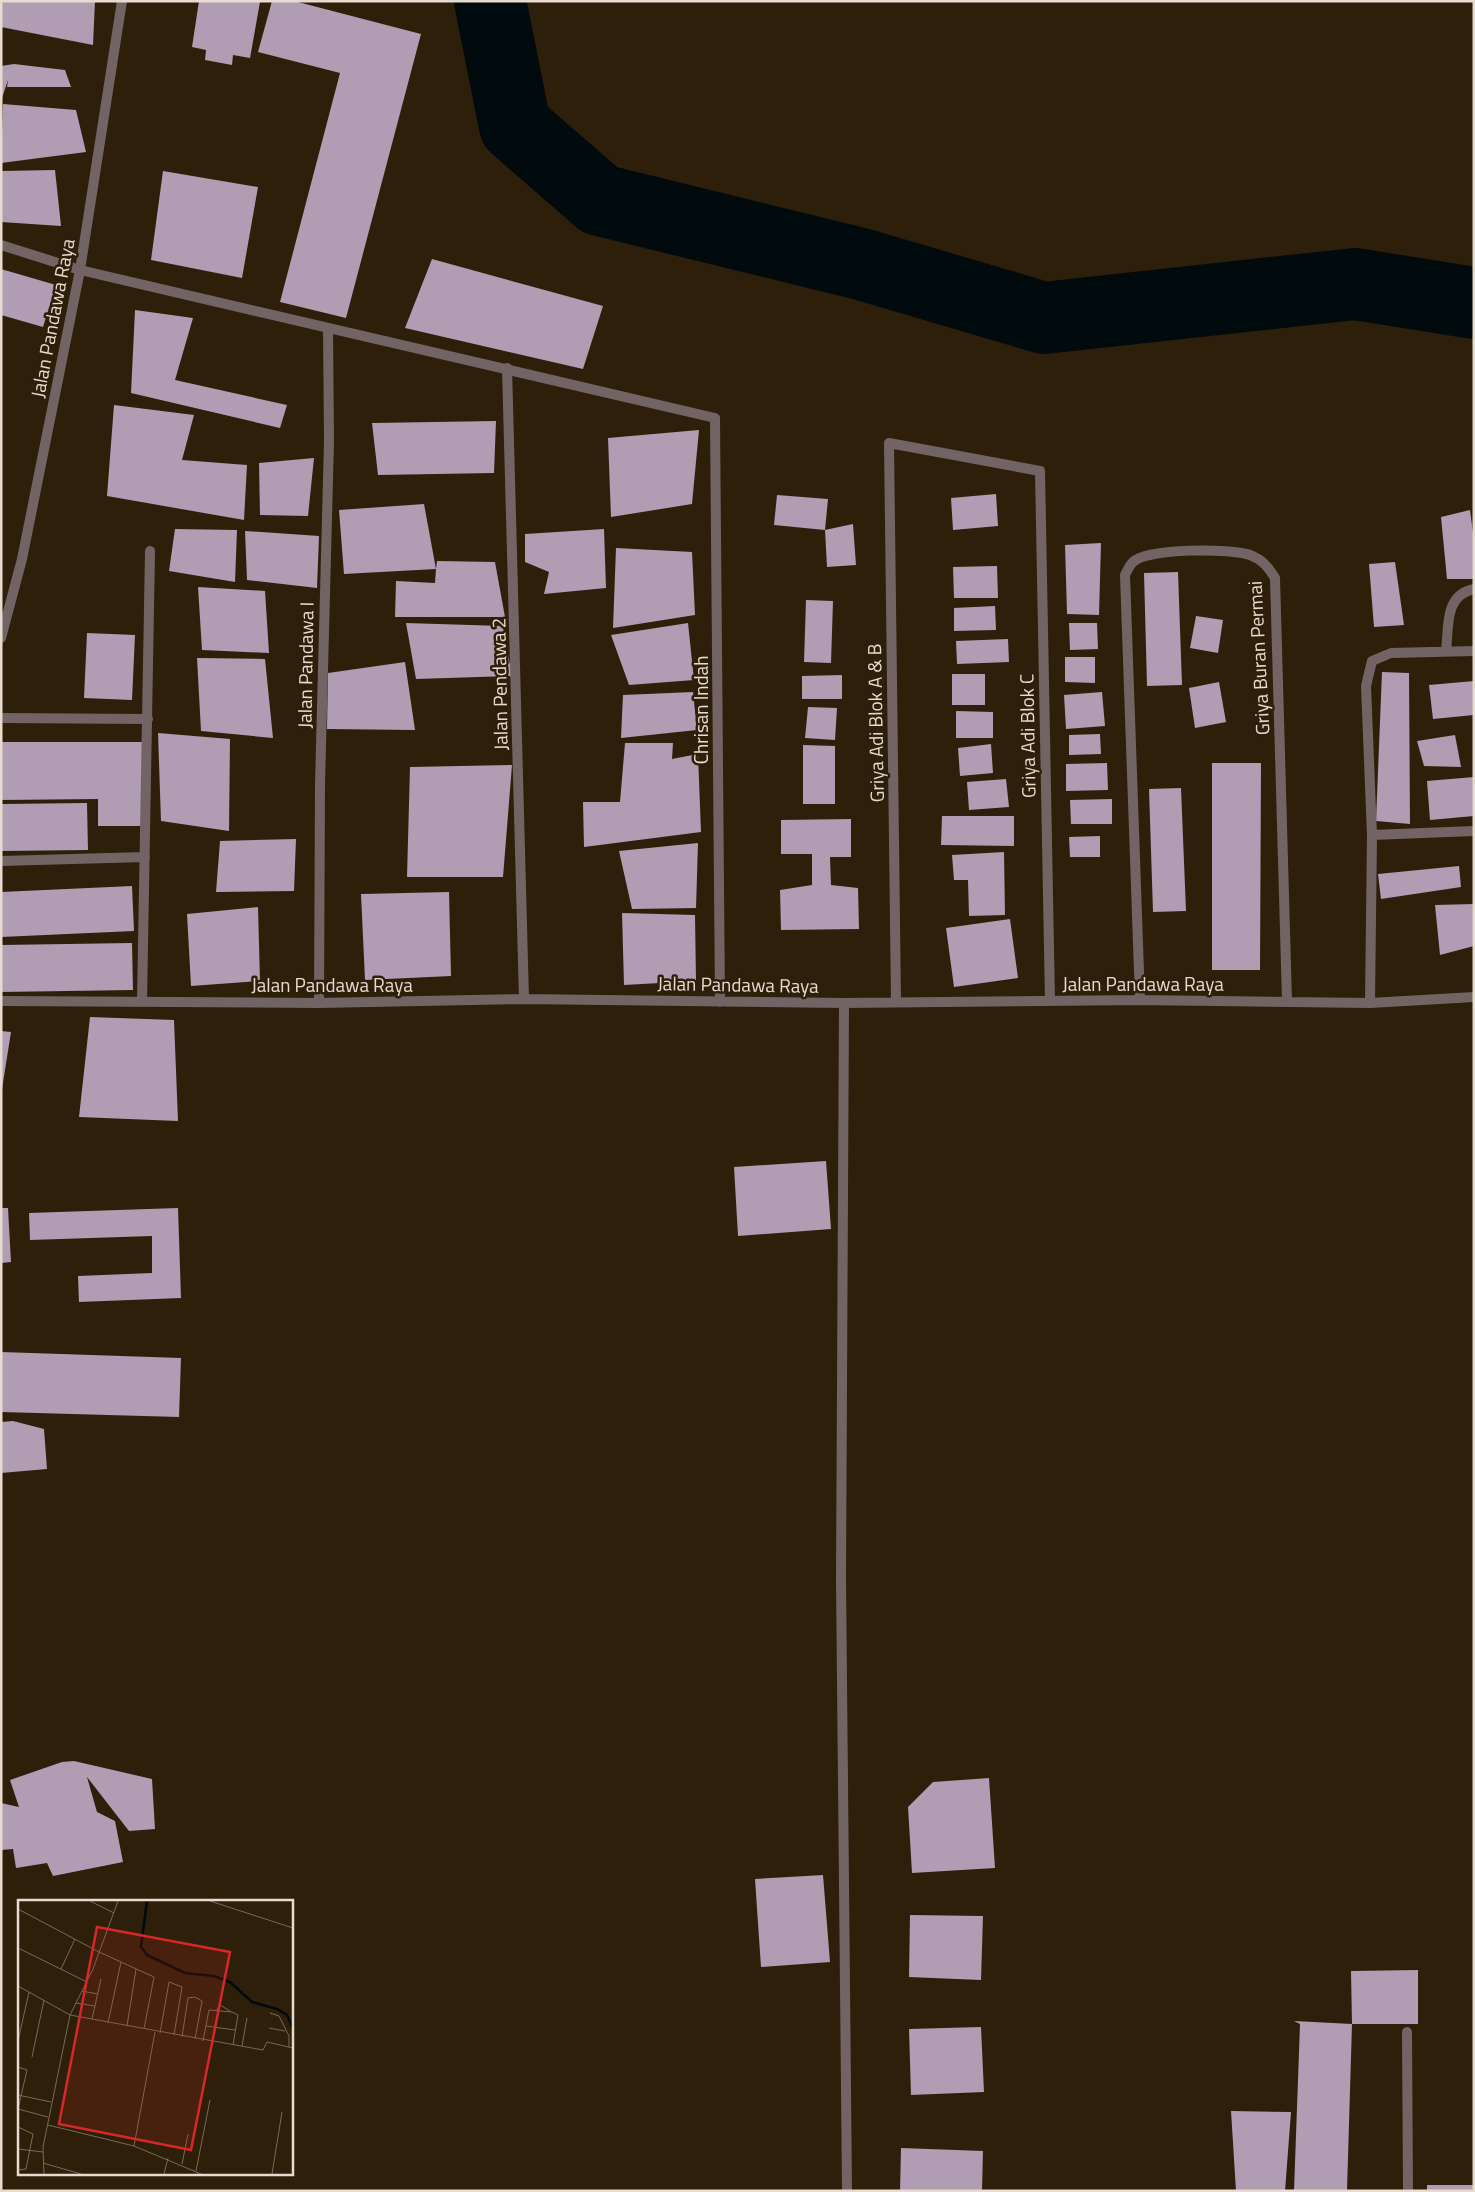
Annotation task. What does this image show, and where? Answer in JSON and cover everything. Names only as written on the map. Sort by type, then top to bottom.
[{"type":"street","name":"Jalan Pandawa Raya","points":[[1,638],[5,609],[22,559],[80,270],[122,1]]},
{"type":"street","points":[[1,245],[80,270],[507,368]]},
{"type":"street","name":"Jalan Pandawa I","points":[[319,1003],[320,774],[329,441],[328,328]]},
{"type":"street","name":"Chrisan Indah","points":[[507,368],[715,418],[720,1002]]},
{"type":"street","name":"Jalan Pendawa 2","points":[[507,368],[524,999]]},
{"type":"street","name":"Griya Adi Blok A & B","points":[[896,1002],[889,443],[1040,471]]},
{"type":"street","name":"Griya Adi Blok C","points":[[1040,471],[1050,1001]]},
{"type":"street","name":"Griya Buran Permai","points":[[1140,1000],[1125,576],[1133,561],[1149,555],[1198,550],[1249,555],[1266,563],[1275,578],[1287,1001]]},
{"type":"street","points":[[142,1002],[150,551]]},
{"type":"street","points":[[1446,651],[1452,602],[1463,591],[1474,589]]},
{"type":"street","points":[[1370,1003],[1372,835],[1366,686],[1372,661],[1391,653],[1474,652]]},
{"type":"street","points":[[1,718],[148,719]]},
{"type":"street","points":[[1372,835],[1474,831]]},
{"type":"street","points":[[1,861],[146,857]]},
{"type":"street","name":"Jalan Pandawa Raya","points":[[1,1001],[319,1003],[524,999],[844,1003],[1140,1000],[1370,1003],[1474,997]]},
{"type":"street","points":[[844,1003],[841,1578],[847,2191]]},
{"type":"street","points":[[1407,2032],[1408,2191]]},
{"type":"building","points":[[1,1],[95,1],[93,45],[1,27]]},
{"type":"building","points":[[199,1],[260,2],[250,58],[233,55],[232,65],[205,60],[206,50],[192,47]]},
{"type":"building","points":[[272,1],[294,1],[421,34],[346,318],[280,302],[340,73],[258,52]]},
{"type":"building","points":[[14,64],[65,70],[71,87],[7,87],[8,80],[1,101],[1,66]]},
{"type":"building","points":[[3,104],[76,110],[86,152],[1,163]]},
{"type":"building","points":[[55,170],[61,226],[1,222],[1,171]]},
{"type":"building","points":[[163,171],[258,187],[242,278],[151,260]]},
{"type":"building","points":[[432,259],[603,306],[583,369],[405,328]]},
{"type":"building","points":[[1,269],[56,285],[43,327],[1,315]]},
{"type":"building","points":[[135,310],[193,318],[175,380],[287,405],[280,428],[131,393]]},
{"type":"building","points":[[114,405],[194,415],[182,460],[247,465],[244,520],[107,496]]},
{"type":"building","points":[[496,421],[494,473],[378,475],[372,423]]},
{"type":"building","points":[[699,430],[692,504],[611,517],[608,438]]},
{"type":"building","points":[[314,458],[308,516],[260,515],[259,463]]},
{"type":"building","points":[[996,494],[998,526],[953,530],[951,498]]},
{"type":"building","points":[[777,495],[828,499],[825,530],[774,525]]},
{"type":"building","points":[[424,504],[436,569],[344,574],[339,510]]},
{"type":"building","points":[[1470,510],[1474,541],[1474,579],[1447,579],[1441,517]]},
{"type":"building","points":[[853,524],[856,565],[827,567],[825,530]]},
{"type":"building","points":[[175,529],[237,530],[235,582],[169,571]]},
{"type":"building","points":[[604,529],[606,588],[544,594],[549,572],[525,562],[525,534]]},
{"type":"building","points":[[245,531],[319,536],[317,588],[247,580]]},
{"type":"building","points":[[1101,543],[1099,615],[1067,614],[1065,545]]},
{"type":"building","points":[[616,548],[692,552],[695,615],[613,628]]},
{"type":"building","points":[[437,561],[495,562],[505,617],[395,617],[396,581],[435,583]]},
{"type":"building","points":[[1395,562],[1404,625],[1374,627],[1369,564]]},
{"type":"building","points":[[997,566],[998,598],[954,598],[953,567]]},
{"type":"building","points":[[1178,572],[1182,685],[1147,686],[1144,573]]},
{"type":"building","points":[[198,587],[265,591],[269,653],[202,650]]},
{"type":"building","points":[[806,600],[833,601],[831,663],[804,662]]},
{"type":"building","points":[[995,606],[996,630],[954,631],[954,608]]},
{"type":"building","points":[[1196,616],[1223,620],[1218,653],[1190,648]]},
{"type":"building","points":[[406,623],[503,626],[512,676],[416,679]]},
{"type":"building","points":[[688,623],[694,680],[629,685],[611,635]]},
{"type":"building","points":[[1069,623],[1097,623],[1098,649],[1070,650]]},
{"type":"building","points":[[87,633],[135,635],[132,700],[84,698]]},
{"type":"building","points":[[1008,639],[1009,662],[957,664],[956,641]]},
{"type":"building","points":[[1065,657],[1095,657],[1095,683],[1065,682]]},
{"type":"building","points":[[197,658],[265,659],[273,738],[201,731]]},
{"type":"building","points":[[405,662],[415,730],[327,729],[328,673]]},
{"type":"building","points":[[1382,672],[1409,673],[1410,824],[1376,821]]},
{"type":"building","points":[[952,674],[985,674],[985,705],[952,705]]},
{"type":"building","points":[[842,675],[842,699],[802,699],[802,676]]},
{"type":"building","points":[[1474,681],[1474,715],[1433,719],[1429,685]]},
{"type":"building","points":[[1219,682],[1226,722],[1195,728],[1189,688]]},
{"type":"building","points":[[693,692],[697,730],[621,738],[623,695]]},
{"type":"building","points":[[1102,692],[1105,726],[1066,729],[1064,695]]},
{"type":"building","points":[[808,707],[837,708],[835,740],[805,738]]},
{"type":"building","points":[[956,711],[993,712],[993,738],[956,738]]},
{"type":"building","points":[[158,733],[230,739],[229,831],[161,821]]},
{"type":"building","points":[[1100,734],[1101,754],[1069,755],[1069,735]]},
{"type":"building","points":[[1455,735],[1461,767],[1424,766],[1417,741]]},
{"type":"building","points":[[2,742],[142,742],[142,826],[98,826],[98,799],[1,800]]},
{"type":"building","points":[[625,743],[673,743],[672,759],[698,754],[701,832],[584,847],[583,802],[620,802]]},
{"type":"building","points":[[991,744],[993,773],[960,776],[958,748]]},
{"type":"building","points":[[803,745],[835,746],[835,804],[803,804]]},
{"type":"building","points":[[1107,763],[1108,790],[1066,791],[1066,764]]},
{"type":"building","points":[[1212,763],[1261,763],[1260,970],[1212,970]]},
{"type":"building","points":[[512,765],[503,877],[407,877],[410,767]]},
{"type":"building","points":[[1474,777],[1474,816],[1430,820],[1427,781]]},
{"type":"building","points":[[1006,779],[1009,807],[969,810],[967,782]]},
{"type":"building","points":[[1181,788],[1186,911],[1153,912],[1149,789]]},
{"type":"building","points":[[1112,799],[1112,824],[1071,824],[1070,800]]},
{"type":"building","points":[[87,803],[88,850],[1,851],[1,804]]},
{"type":"building","points":[[942,816],[1014,816],[1014,846],[941,845]]},
{"type":"building","points":[[851,819],[851,857],[830,857],[831,885],[858,888],[859,929],[781,930],[780,890],[812,885],[812,854],[781,854],[781,820]]},
{"type":"building","points":[[1100,836],[1100,857],[1070,857],[1069,837]]},
{"type":"building","points":[[296,839],[294,891],[216,892],[220,841]]},
{"type":"building","points":[[698,843],[696,908],[632,909],[619,851]]},
{"type":"building","points":[[1004,852],[1005,915],[969,916],[968,880],[954,880],[952,855]]},
{"type":"building","points":[[1459,866],[1461,887],[1381,899],[1378,874]]},
{"type":"building","points":[[132,886],[134,931],[1,937],[1,892]]},
{"type":"building","points":[[449,892],[451,976],[365,980],[361,894]]},
{"type":"building","points":[[1474,904],[1474,946],[1440,955],[1435,905]]},
{"type":"building","points":[[258,907],[260,981],[191,986],[187,914]]},
{"type":"building","points":[[622,913],[695,915],[696,981],[624,985]]},
{"type":"building","points":[[1010,919],[1018,978],[954,987],[946,928]]},
{"type":"building","points":[[132,943],[133,990],[1,992],[1,945]]},
{"type":"building","points":[[90,1017],[174,1020],[178,1121],[79,1117]]},
{"type":"building","points":[[1,1031],[11,1032],[2,1089],[1,1089]]},
{"type":"building","points":[[826,1161],[831,1229],[738,1236],[734,1167]]},
{"type":"building","points":[[1,1208],[8,1208],[11,1262],[1,1263]]},
{"type":"building","points":[[178,1208],[181,1298],[79,1302],[78,1276],[152,1273],[152,1236],[30,1240],[29,1213]]},
{"type":"building","points":[[1,1352],[181,1358],[179,1417],[1,1412]]},
{"type":"building","points":[[13,1421],[44,1429],[47,1469],[1,1473],[1,1422]]},
{"type":"building","points":[[74,1761],[152,1779],[155,1829],[129,1831],[87,1777],[97,1812],[115,1821],[123,1862],[53,1876],[47,1863],[16,1868],[13,1849],[1,1850],[1,1803],[19,1807],[10,1780],[62,1762]]},
{"type":"building","points":[[989,1778],[995,1868],[912,1873],[908,1807],[933,1782]]},
{"type":"building","points":[[823,1875],[830,1962],[761,1967],[755,1879]]},
{"type":"building","points":[[910,1915],[983,1916],[981,1980],[909,1977]]},
{"type":"building","points":[[1418,1970],[1418,2024],[1352,2024],[1351,1971]]},
{"type":"building","points":[[1294,2021],[1352,2024],[1347,2191],[1294,2191],[1300,2024]]},
{"type":"building","points":[[981,2027],[984,2092],[911,2095],[909,2029]]},
{"type":"building","points":[[1231,2111],[1291,2112],[1285,2191],[1236,2191]]},
{"type":"building","points":[[901,2148],[983,2151],[982,2191],[900,2191]]},
{"type":"building","points":[[1427,2185],[1474,2185],[1474,2191],[1427,2191]]},
{"type":"waterway","points":[[490,1],[515,126],[600,200],[861,264],[1044,318],[1355,284],[1474,303]]}]
